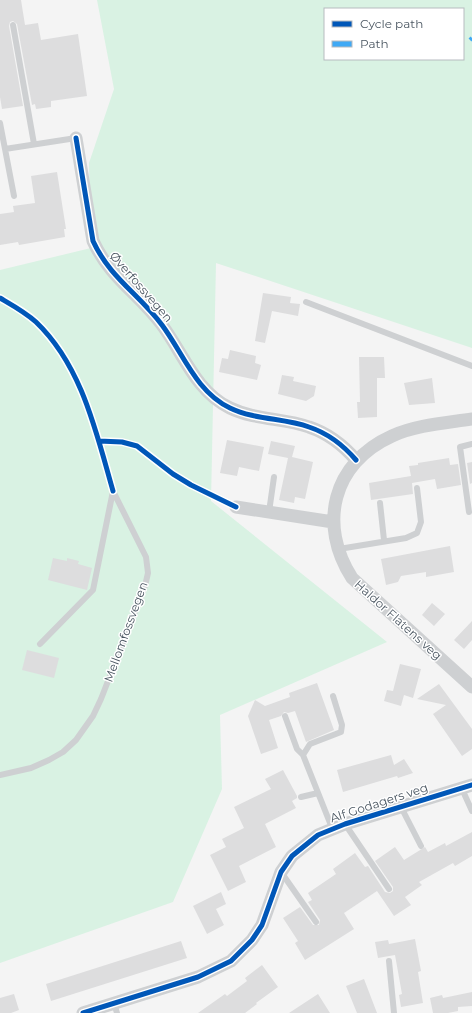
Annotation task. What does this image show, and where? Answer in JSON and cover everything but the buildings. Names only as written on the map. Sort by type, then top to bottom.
[{"type":"street","name":"Øverfossvegen","points":[[76,138],[93,241],[100,256],[112,272],[161,324],[200,383],[213,397],[228,407],[241,413],[310,427],[339,443],[356,460]]},
{"type":"street","name":"Haldor Flatens veg","points":[[472,419],[403,431],[379,442],[356,460],[345,475],[335,503],[333,522],[337,549],[343,564],[352,578],[472,687]]},
{"type":"street","points":[[236,507],[333,522]]},
{"type":"street","name":"Alf Godagers veg","points":[[83,1013],[116,1008],[198,976],[231,961],[252,940],[262,925],[281,872],[292,856],[306,844],[338,826],[401,805],[467,787]]},
{"type":"lane","points":[[13,25],[34,144]]},
{"type":"lane","points":[[0,123],[14,196]]},
{"type":"lane","name":"Øverfossvegen","points":[[5,149],[76,138]]},
{"type":"lane","points":[[306,302],[472,366]]},
{"type":"lane","points":[[469,512],[460,447],[472,444]]},
{"type":"lane","points":[[269,512],[274,477]]},
{"type":"lane","points":[[337,549],[384,540],[406,538],[417,533],[421,522],[417,488]]},
{"type":"lane","name":"Mellomfossvegen","points":[[0,775],[31,768],[63,752],[85,730],[104,692],[145,586],[148,573],[146,557],[113,491],[93,590],[40,644]]},
{"type":"lane","points":[[380,503],[384,540]]},
{"type":"lane","points":[[303,755],[310,744],[341,732],[342,725],[333,696]]},
{"type":"lane","points":[[285,716],[318,793],[338,826],[389,889]]},
{"type":"lane","points":[[467,787],[472,811]]},
{"type":"lane","points":[[301,798],[318,793]]},
{"type":"lane","points":[[401,805],[421,846]]},
{"type":"lane","points":[[281,872],[316,922]]},
{"type":"lane","points":[[389,961],[394,1013]]},
{"type":"green space","points":[[97,0],[472,0],[472,348],[216,263],[211,501],[387,642],[220,715],[222,789],[173,902],[0,963],[0,270],[91,248],[89,163],[114,89]]},
{"type":"cycle path","points":[[76,138],[93,241],[100,254],[116,276],[162,325],[199,382],[218,401],[230,408],[249,415],[299,424],[316,430],[335,440],[356,460]]},
{"type":"cycle path","points":[[0,298],[36,322],[52,339],[65,359],[76,379],[85,401],[113,491]]},
{"type":"cycle path","points":[[99,441],[122,442],[137,446],[173,474],[191,485],[236,507]]},
{"type":"cycle path","points":[[83,1013],[198,977],[231,961],[252,940],[262,925],[281,872],[292,856],[318,835],[345,824],[472,785]]}]
